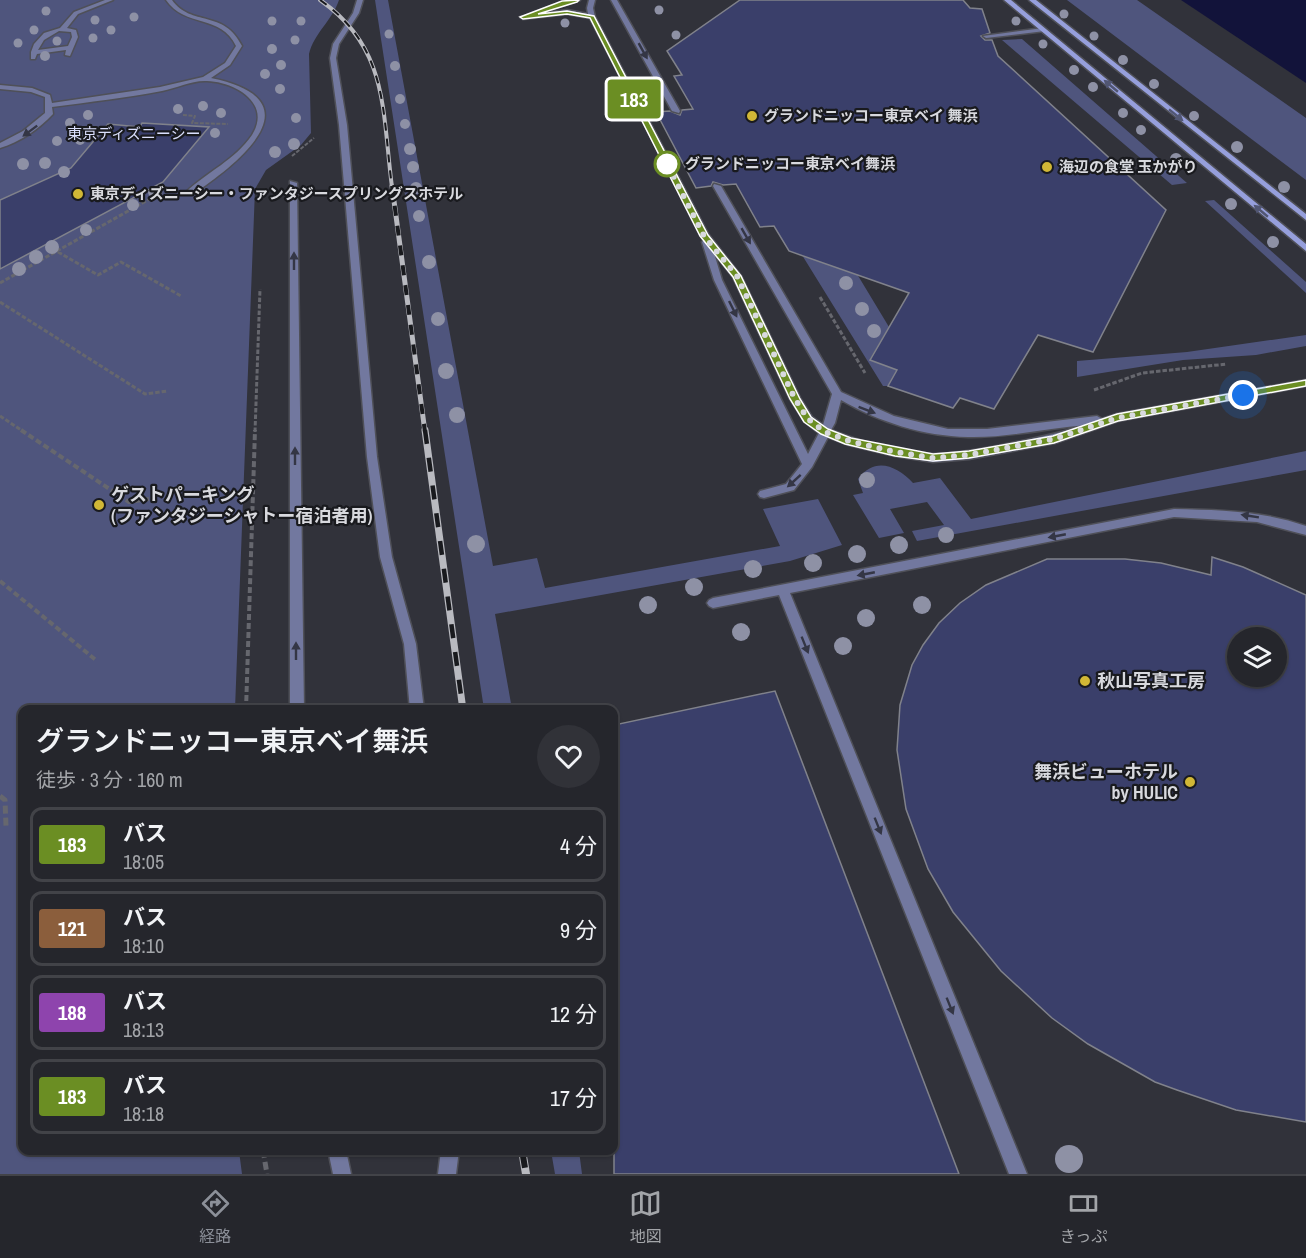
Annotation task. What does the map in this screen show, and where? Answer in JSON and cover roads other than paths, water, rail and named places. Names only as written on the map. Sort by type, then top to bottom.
[{"type":"street","points":[[1006,0],[1306,248]]},
{"type":"street","points":[[1032,0],[1306,218]]},
{"type":"lane","points":[[63,28],[74,32],[75,37],[69,52],[33,55],[39,39],[63,28],[76,13],[110,0]]},
{"type":"lane","points":[[50,105],[150,91],[206,78],[228,64],[239,46],[238,40],[227,29],[212,20],[178,10],[169,0]]},
{"type":"lane","points":[[360,0],[356,13],[336,44],[333,58],[342,125],[372,457],[386,557],[410,644],[416,705]]},
{"type":"lane","points":[[577,0],[564,2],[523,17],[567,12],[592,17]]},
{"type":"lane","points":[[592,0],[590,8],[592,17],[704,236],[718,280],[808,464]]},
{"type":"lane","points":[[614,1],[676,111]]},
{"type":"lane","points":[[986,36],[1043,30]]},
{"type":"lane","points":[[190,192],[216,176],[239,156],[262,123],[264,112],[259,101],[246,90],[206,78]]},
{"type":"lane","points":[[0,87],[32,90],[48,96],[50,105],[50,114],[39,124],[22,137],[0,146]]},
{"type":"lane","points":[[293,183],[297,705]]},
{"type":"lane","points":[[717,186],[837,394],[858,406],[899,422],[949,433],[987,433],[1045,424],[1117,418],[1306,383]]},
{"type":"lane","points":[[704,236],[737,276],[795,399],[808,419],[825,432],[849,441],[933,458],[969,455],[1054,439],[1117,418]]},
{"type":"lane","points":[[764,494],[790,487],[808,464],[825,432],[834,410],[837,394]]},
{"type":"lane","points":[[713,603],[1174,513],[1238,514],[1282,521],[1306,531]]},
{"type":"lane","points":[[783,590],[1018,1174]]},
{"type":"lane","points":[[338,1155],[342,1174]]},
{"type":"lane","points":[[447,1174],[449,1155]]},
{"type":"railway","points":[[320,0],[342,19],[359,39],[370,60],[383,108],[392,187]]},
{"type":"railway","points":[[392,186],[425,432]]},
{"type":"railway","points":[[425,430],[462,705]]},
{"type":"railway","points":[[523,1155],[526,1174]]},
{"type":"place","name":"グランドニッコー東京ベイ 舞浜","points":[[752,116]]},
{"type":"place","name":"グランドニッコー東京ベイ舞浜","points":[[667,164]]},
{"type":"place","name":"海辺の食堂 玉かがり","points":[[1047,167]]},
{"type":"place","name":"東京ディズニーシー・ファンタジースプリングスホテル","points":[[78,194]]},
{"type":"place","name":"ゲストパーキング (ファンタジーシャトー宿泊者用)","points":[[99,505]]},
{"type":"place","name":"秋山写真工房","points":[[1085,681]]},
{"type":"place","name":"舞浜ビューホテル by HULIC","points":[[1190,782]]},
{"type":"park label","name":"東京ディズニーシー","points":[[134,134]]}]
